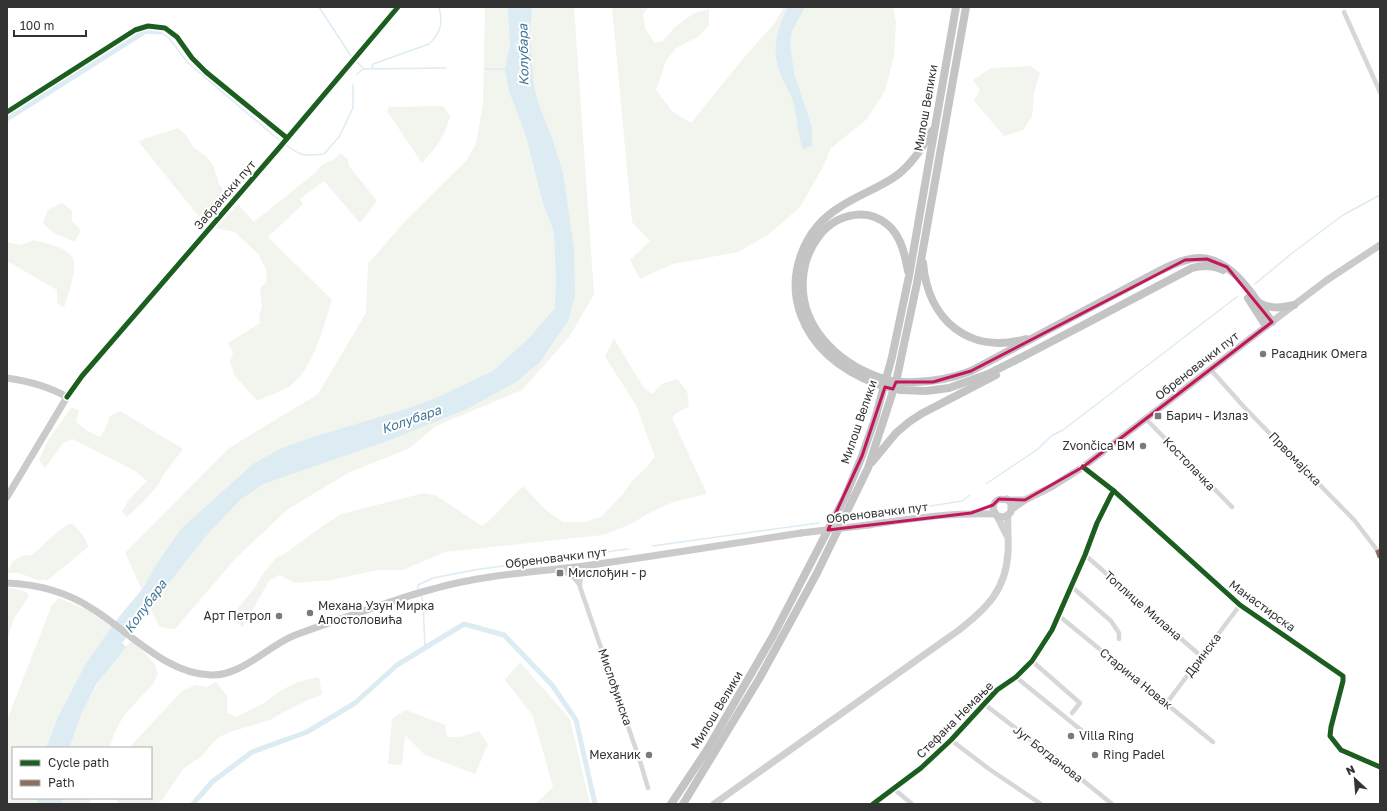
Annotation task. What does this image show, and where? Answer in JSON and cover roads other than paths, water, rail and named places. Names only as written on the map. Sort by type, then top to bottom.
[{"type":"highway","name":"Милош Велики","points":[[671,804],[707,750],[754,670],[845,497],[862,456],[886,383],[909,276],[956,7]]},
{"type":"highway","name":"Милош Велики","points":[[683,804],[753,689],[788,626],[817,573],[868,468],[896,382],[922,254],[966,7]]},
{"type":"highway","points":[[935,127],[919,152],[904,170],[888,182],[839,207],[820,223],[803,250],[797,268],[796,290],[799,310],[813,339],[827,354],[843,367],[865,380],[892,381],[902,386],[926,391],[948,388],[983,376],[1026,356],[1186,271],[1200,266],[1221,269],[1230,275],[1269,324]]},
{"type":"highway","points":[[877,381],[846,360],[824,341],[816,330],[810,319],[804,295],[804,272],[807,258],[817,239],[831,224],[848,216],[858,214],[868,215],[888,225],[894,232],[899,240],[909,276]]},
{"type":"highway","points":[[922,254],[925,281],[930,297],[939,313],[955,329],[978,341],[998,344],[1019,341],[1040,334]]},
{"type":"highway","points":[[902,386],[933,382],[959,375],[990,362],[1161,270],[1176,263],[1192,259],[1199,258],[1212,260],[1227,267],[1239,278],[1258,303],[1269,324]]},
{"type":"highway","points":[[1258,303],[1268,307],[1277,308],[1294,305]]},
{"type":"highway","points":[[868,468],[892,438],[909,422],[921,414],[1016,365],[1026,356]]},
{"type":"main road","name":"Обреновачки пут","points":[[1010,512],[1025,500],[1053,486],[1083,466],[1294,305],[1380,245]]},
{"type":"main road","points":[[7,378],[38,384],[56,390],[67,397],[7,497]]},
{"type":"main road","points":[[714,804],[959,630],[980,613],[994,597],[1002,580],[1008,558],[1011,504],[1006,499],[999,499],[995,501],[992,509],[1008,540]]},
{"type":"main road","name":"Обреновачки пут","points":[[1006,499],[1025,500]]},
{"type":"main road","name":"Обреновачки пут","points":[[971,514],[993,505]]},
{"type":"main road","points":[[996,515],[1001,517],[1010,512]]},
{"type":"main road","name":"Обреновачки пут","points":[[7,583],[34,586],[60,593],[81,602],[100,613],[162,659],[179,669],[211,675],[222,674],[242,666],[272,647],[295,635],[318,626],[420,593],[474,580],[583,566],[801,533],[914,519],[971,514],[996,515]]},
{"type":"street","name":"Забрански пут","points":[[67,397],[82,376],[274,154],[398,7]]},
{"type":"street","points":[[1344,12],[1380,92]]},
{"type":"street","name":"Првомајска","points":[[1210,370],[1355,521],[1376,550]]},
{"type":"street","name":"Костолачка","points":[[1146,419],[1232,507]]},
{"type":"street","name":"Манастирска","points":[[1083,466],[1240,605],[1343,676],[1330,736],[1342,750],[1380,767]]},
{"type":"street","name":"Стефана Немање","points":[[873,804],[921,768],[951,740],[997,690],[1008,680],[1016,677],[1032,661],[1052,630],[1085,555],[1097,523],[1114,492]]},
{"type":"street","name":"Топлице Милана","points":[[1085,555],[1202,657]]},
{"type":"street","name":"Мислођинска","points":[[580,587],[583,566]]},
{"type":"street","name":"Мислођинска","points":[[560,569],[572,576],[580,587],[648,788]]},
{"type":"street","points":[[1071,586],[1111,621],[1119,633],[1119,639]]},
{"type":"street","name":"Дринска","points":[[1166,704],[1240,605]]},
{"type":"street","name":"Старина Новак","points":[[1058,615],[1213,742]]},
{"type":"street","points":[[1032,661],[1080,703],[1072,713]]},
{"type":"street","points":[[1016,677],[1081,730]]},
{"type":"street","name":"Југ Богданова","points":[[984,704],[1112,804]]},
{"type":"street","points":[[951,740],[1041,804]]},
{"type":"street","points":[[894,789],[912,804]]},
{"type":"water","name":"Колубара","points":[[508,7],[532,7],[530,35],[533,78],[537,100],[553,141],[563,173],[574,248],[575,296],[568,321],[540,362],[516,382],[467,409],[390,440],[263,484],[240,500],[205,537],[122,643],[126,647],[96,685],[81,715],[69,747],[46,747],[58,717],[86,663],[118,618],[144,587],[154,568],[181,529],[253,464],[282,448],[313,437],[403,410],[436,398],[493,371],[530,337],[555,308],[556,278],[554,232],[542,200],[526,136],[509,91],[505,69],[510,46]]},
{"type":"water","points":[[788,7],[805,7],[792,31],[790,43],[794,73],[812,127],[812,145],[803,150],[793,101],[781,76],[776,59],[777,36],[781,21]]},
{"type":"water","points":[[38,799],[62,799],[62,804],[37,804]]},
{"type":"waterway","points":[[319,7],[351,56]]},
{"type":"waterway","points":[[372,68],[373,64],[429,44],[436,36],[440,27],[441,18],[439,7]]},
{"type":"waterway","points":[[7,119],[146,31],[160,32]]},
{"type":"waterway","points":[[160,32],[169,38],[188,63],[279,140]]},
{"type":"waterway","points":[[357,62],[363,68]]},
{"type":"waterway","points":[[357,74],[363,69],[446,68]]},
{"type":"waterway","points":[[486,69],[506,69]]},
{"type":"waterway","points":[[286,145],[296,152],[304,155],[324,154],[339,137],[353,108],[353,85]]},
{"type":"waterway","points":[[1255,284],[1291,254],[1343,215],[1380,195]]},
{"type":"waterway","points":[[986,484],[1038,449],[1051,436],[1063,430],[1238,296]]},
{"type":"waterway","points":[[848,519],[962,501],[970,495]]},
{"type":"waterway","points":[[652,546],[819,523]]},
{"type":"waterway","points":[[418,590],[418,585],[433,578],[474,570],[628,549]]},
{"type":"waterway","points":[[421,595],[423,602],[425,648]]},
{"type":"waterway","points":[[193,804],[212,782],[252,752],[307,732],[355,703],[397,665],[464,624],[504,635],[552,685],[576,720],[595,804]]},
{"type":"place","name":"Расадник Омега","points":[[1263,354]]},
{"type":"place","name":"Барич - Излаз","points":[[1158,416]]},
{"type":"place","name":"Zvončica BM","points":[[1143,446]]},
{"type":"place","name":"Мислођин - р","points":[[560,573]]},
{"type":"place","name":"Механа Узун Мирка Апостоловића","points":[[310,613]]},
{"type":"place","name":"Арт Петрол","points":[[279,616]]},
{"type":"place","name":"Villa Ring","points":[[1071,736]]},
{"type":"place","name":"Механик","points":[[649,755]]},
{"type":"place","name":"Ring Padel","points":[[1095,755]]}]
